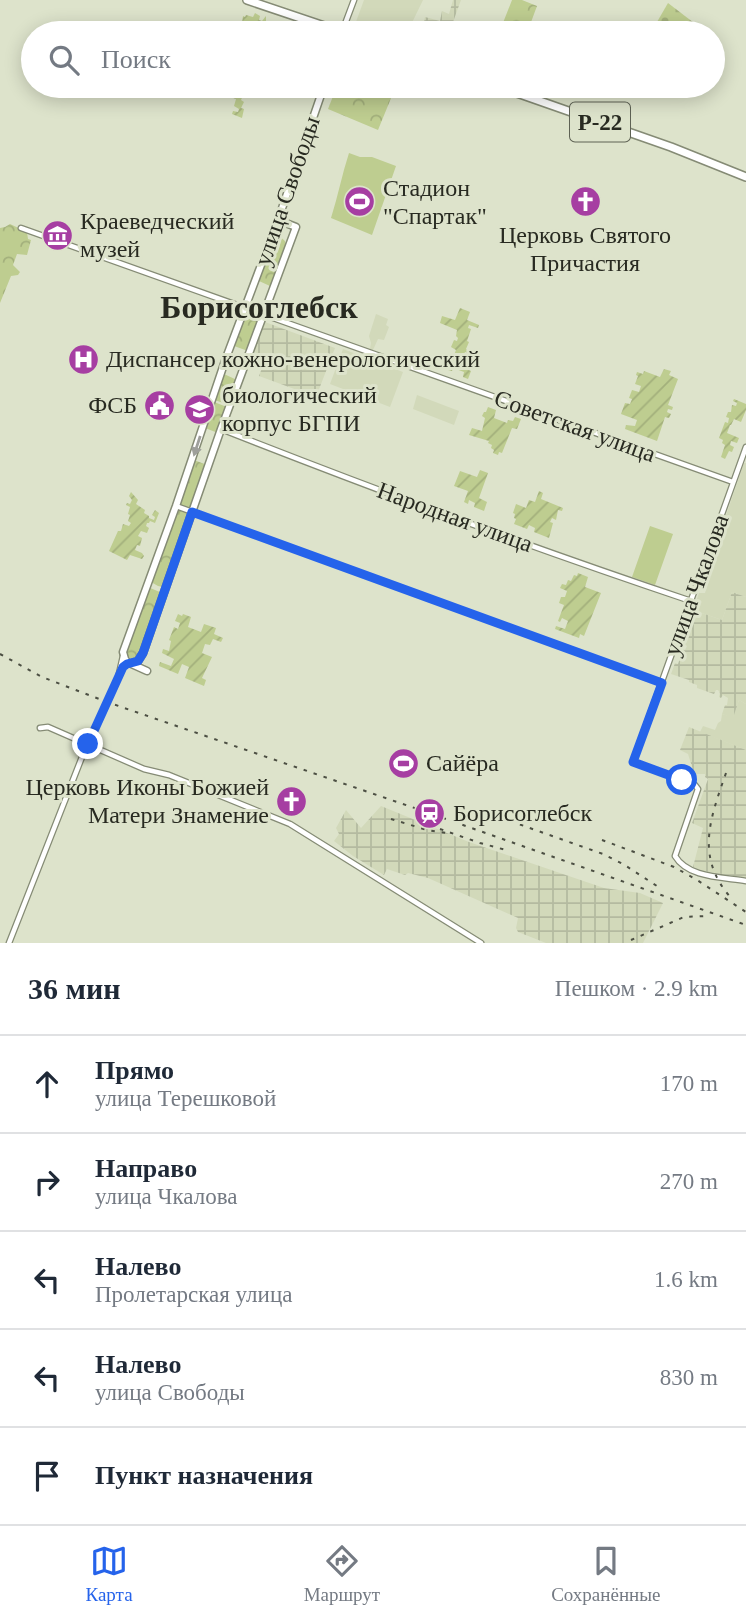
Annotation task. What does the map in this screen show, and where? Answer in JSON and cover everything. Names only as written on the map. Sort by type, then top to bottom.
[{"type":"highway","points":[[247,0],[308,21]]},
{"type":"highway","name":"Р-22","points":[[531,98],[671,147],[746,177]]},
{"type":"main road","name":"улица Свободы","points":[[278,220],[296,227],[221,429],[143,653],[140,659],[127,660],[210,404],[320,98]]},
{"type":"main road","points":[[127,660],[147,671],[141,663],[143,653]]},
{"type":"street","points":[[347,21],[354,0]]},
{"type":"street","name":"Советская улица","points":[[21,228],[733,482]]},
{"type":"street","name":"Народная улица","points":[[221,429],[429,509],[691,601]]},
{"type":"street","name":"улица Чкалова","points":[[746,447],[633,762],[695,785],[698,789],[675,856],[679,863],[701,874],[746,881]]},
{"type":"street","points":[[176,506],[662,683]]},
{"type":"street","name":"улица Свободы","points":[[9,943],[88,744],[127,660]]},
{"type":"street","points":[[40,728],[48,727],[144,769],[174,777],[290,824],[481,943]]},
{"type":"shaded area","points":[[364,0],[423,0],[413,21],[356,21]]},
{"type":"shaded area","points":[[453,0],[461,0],[453,21],[440,21],[442,11],[449,14]]},
{"type":"shaded area","points":[[425,17],[440,21],[424,21]]},
{"type":"shaded area","points":[[376,314],[388,319],[386,325],[389,327],[384,340],[378,339],[373,350],[370,349],[369,336]]},
{"type":"shaded area","points":[[265,322],[335,348],[316,397],[259,376],[266,357],[254,352]]},
{"type":"shaded area","points":[[343,349],[403,372],[390,407],[330,384]]},
{"type":"shaded area","points":[[417,395],[459,411],[454,425],[413,409]]},
{"type":"shaded area","points":[[744,463],[746,597],[732,592],[722,620],[693,610],[699,593],[705,593],[707,586],[703,582],[715,561],[711,559]]},
{"type":"shaded area","points":[[732,592],[746,597],[746,704],[739,700],[733,718],[722,714],[728,698],[723,695],[719,697],[718,690],[714,694],[697,688],[697,685],[689,680],[671,674],[687,646],[682,643],[693,610],[722,620]]},
{"type":"shaded area","points":[[739,700],[746,704],[746,750],[700,732],[703,726],[715,730],[722,714],[733,717]]},
{"type":"shaded area","points":[[689,727],[746,750],[746,878],[693,867],[703,828],[692,823],[708,779],[705,774],[696,774],[688,754],[680,750]]},
{"type":"shaded area","points":[[381,806],[469,842],[604,888],[640,893],[663,903],[643,943],[546,943],[518,932],[518,918],[428,878],[387,869],[384,875],[334,841],[339,834],[336,828],[346,810],[361,828]]},
{"type":"green space","points":[[512,0],[522,0],[537,6],[531,21],[504,21]]},
{"type":"green space","points":[[668,3],[691,21],[658,21]]},
{"type":"green space","points":[[255,13],[262,21],[242,21],[243,16],[253,17]]},
{"type":"green space","points":[[233,98],[242,98],[244,102],[241,108],[244,109],[242,118],[232,114],[239,109],[234,106],[236,99]]},
{"type":"green space","points":[[332,98],[391,98],[378,130],[328,109]]},
{"type":"green space","name":"Стадион \"Спартак\"","points":[[349,153],[372,157],[396,166],[372,235],[331,218]]},
{"type":"green space","points":[[10,224],[27,232],[28,239],[31,240],[27,255],[17,254],[13,265],[20,272],[11,276],[0,303],[0,228]]},
{"type":"green space","points":[[279,225],[278,235],[285,241],[286,247],[273,285],[270,286],[259,281]]},
{"type":"green space","points":[[460,308],[470,312],[467,320],[479,325],[478,328],[469,325],[468,328],[471,329],[466,349],[473,352],[465,352],[459,366],[471,371],[468,379],[463,377],[464,372],[453,368],[452,371],[448,370],[456,350],[451,347],[454,340],[457,341],[457,330],[440,323],[442,316],[455,320]]},
{"type":"green space","points":[[246,316],[260,321],[248,351],[234,346]]},
{"type":"green space","points":[[664,369],[671,371],[669,375],[678,379],[668,405],[673,407],[667,412],[671,414],[669,418],[665,417],[657,441],[625,429],[626,425],[635,426],[637,420],[621,414],[625,403],[630,404],[632,390],[639,392],[641,386],[635,384],[637,372],[643,374],[644,371],[660,377]]},
{"type":"green space","points":[[224,374],[237,380],[228,405],[215,400]]},
{"type":"green space","points":[[734,399],[746,404],[746,410],[741,422],[734,419],[730,425],[727,433],[739,438],[737,443],[731,441],[730,445],[734,447],[725,459],[721,457],[725,445],[719,438],[725,422],[728,423],[728,412],[731,412],[732,405],[736,406]]},
{"type":"green space","points":[[214,402],[227,407],[218,433],[205,428]]},
{"type":"green space","points":[[488,407],[496,410],[494,418],[507,423],[515,417],[521,419],[517,429],[512,428],[502,453],[499,452],[498,455],[493,453],[489,441],[469,435],[472,428],[482,431],[485,418],[482,416]]},
{"type":"green space","points":[[194,460],[207,465],[190,508],[180,505]]},
{"type":"green space","points":[[480,470],[488,473],[479,498],[487,502],[484,511],[474,507],[475,503],[469,500],[468,504],[464,502],[468,491],[454,486],[460,471],[477,477]]},
{"type":"green space","points":[[539,491],[543,493],[541,499],[563,508],[562,511],[558,510],[556,520],[552,518],[550,522],[553,523],[549,538],[534,532],[535,528],[529,525],[527,529],[514,524],[516,504],[526,508],[529,500],[535,502]]},
{"type":"green space","points":[[131,492],[138,500],[136,504],[145,510],[144,513],[149,518],[154,520],[152,515],[155,510],[159,513],[155,523],[147,523],[147,533],[141,531],[138,536],[142,538],[140,546],[137,545],[135,550],[142,553],[142,559],[130,555],[127,560],[109,551],[123,524],[129,526],[131,523],[128,521],[130,507],[126,505],[132,500],[129,496]]},
{"type":"green space","points":[[179,509],[189,513],[163,587],[158,586],[151,582]]},
{"type":"green space","points":[[650,526],[673,534],[655,585],[632,577]]},
{"type":"green space","points":[[578,573],[588,577],[585,587],[601,593],[584,636],[580,634],[579,638],[555,629],[556,626],[565,629],[568,621],[562,618],[558,621],[564,605],[559,603],[567,591],[560,588]]},
{"type":"green space","points":[[148,587],[162,593],[140,657],[136,660],[126,653]]},
{"type":"green space","points":[[178,614],[191,617],[188,627],[201,632],[204,624],[216,628],[214,634],[223,638],[221,642],[213,639],[210,645],[205,644],[202,653],[212,657],[202,678],[206,680],[204,686],[185,678],[189,667],[182,664],[178,674],[159,666],[160,662],[171,666],[174,659],[162,653],[163,649],[169,651],[169,640],[174,627],[178,629],[180,623],[175,621]]},
{"type":"railway","points":[[0,654],[42,677],[107,702],[746,925]]},
{"type":"railway","points":[[726,773],[711,822],[709,853],[720,883],[731,898]]},
{"type":"railway","points":[[391,819],[447,833]]},
{"type":"railway","points":[[510,821],[603,854],[660,888]]},
{"type":"railway","points":[[440,829],[506,850]]},
{"type":"railway","points":[[602,840],[674,867],[746,912]]},
{"type":"railway","points":[[631,940],[684,917],[706,916]]},
{"type":"place","name":"Церковь Святого Причастия","points":[[585,201]]},
{"type":"place","name":"Стадион \"Спартак\"","points":[[360,202]]},
{"type":"place","name":"Краеведческий музей","points":[[57,235]]},
{"type":"place","name":"Диспансер кожно-венерологический","points":[[83,359]]},
{"type":"place","name":"ФСБ","points":[[160,405]]},
{"type":"place","name":"биологический корпус БГПИ","points":[[199,409]]},
{"type":"place","name":"Сайёра","points":[[403,763]]},
{"type":"place","name":"Церковь Иконы Божией Матери Знамение","points":[[292,801]]},
{"type":"place","name":"Борисоглебск","points":[[430,813]]},
{"type":"district","name":"Борисоглебск","points":[[259,307]]},
{"type":"route","points":[[88,744],[123,667],[138,661],[143,653],[192,512],[662,683],[633,762],[682,780]]}]
